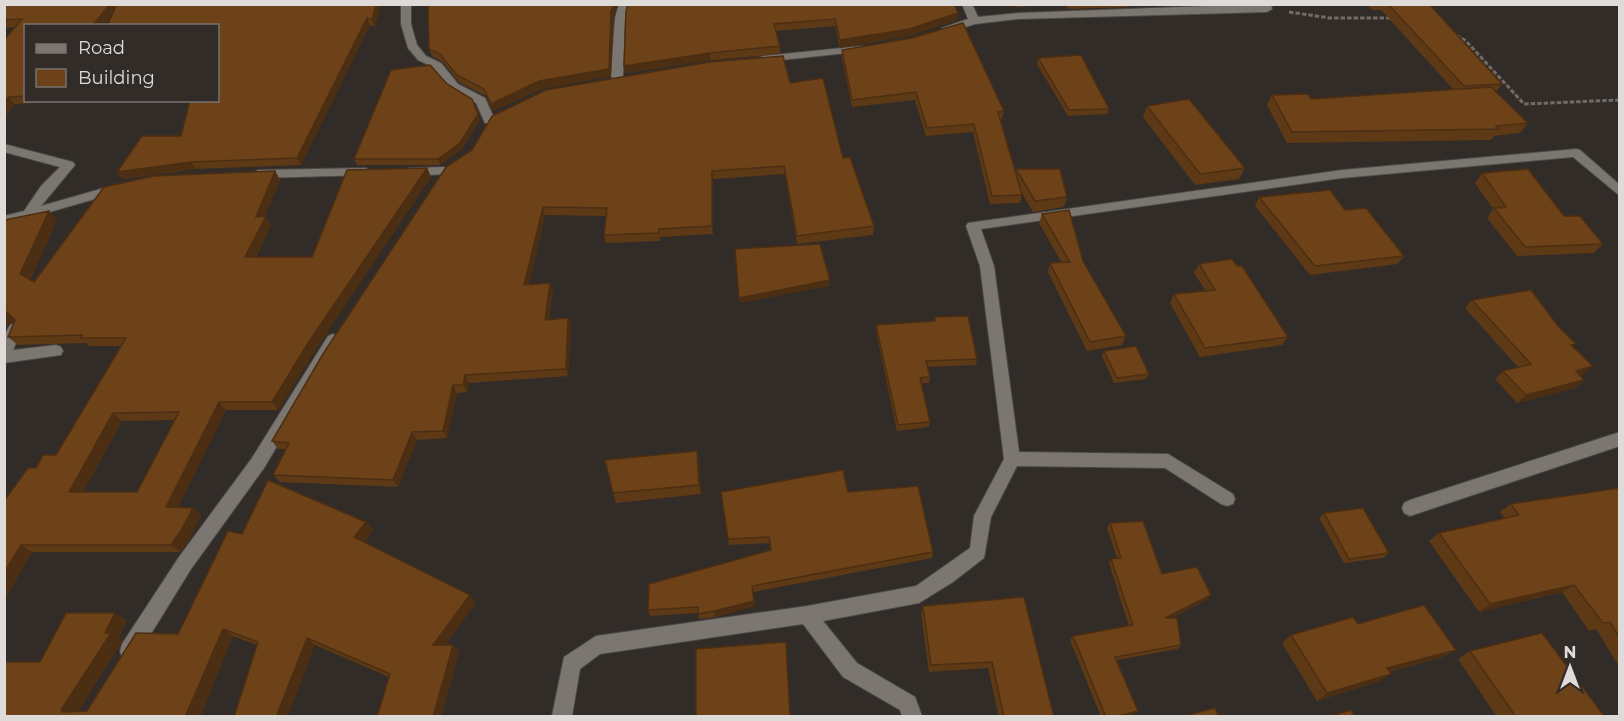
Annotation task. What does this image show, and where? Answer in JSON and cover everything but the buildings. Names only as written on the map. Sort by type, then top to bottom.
[{"type":"street","points":[[406,4],[406,24],[412,46],[422,58],[437,65],[454,86],[481,100],[490,122]]},
{"type":"street","points":[[624,4],[620,18],[617,76],[614,81],[635,78]]},
{"type":"street","points":[[967,4],[974,21]]},
{"type":"street","points":[[932,35],[974,21],[1019,16],[1267,7]]},
{"type":"street","points":[[752,61],[833,54],[877,47]]},
{"type":"street","points":[[4,148],[69,165],[46,189],[30,212]]},
{"type":"street","points":[[562,717],[571,664],[596,645],[807,615],[919,594],[978,552],[982,516],[1012,459],[987,266],[973,225],[1342,174],[1576,153],[1620,192]]},
{"type":"street","points":[[244,174],[391,172],[448,168],[431,191]]},
{"type":"street","points":[[4,221],[100,191],[130,185]]},
{"type":"street","points":[[118,669],[185,563],[258,464],[341,327]]},
{"type":"street","points":[[15,329],[4,355],[56,351]]},
{"type":"street","points":[[1410,508],[1620,439]]},
{"type":"street","points":[[1012,459],[1168,461],[1227,499]]},
{"type":"street","points":[[807,615],[850,670],[908,704],[912,717]]},
{"type":"path","points":[[1267,7],[1330,18],[1396,18]]},
{"type":"path","points":[[1452,32],[1466,41],[1524,104],[1620,100]]}]
